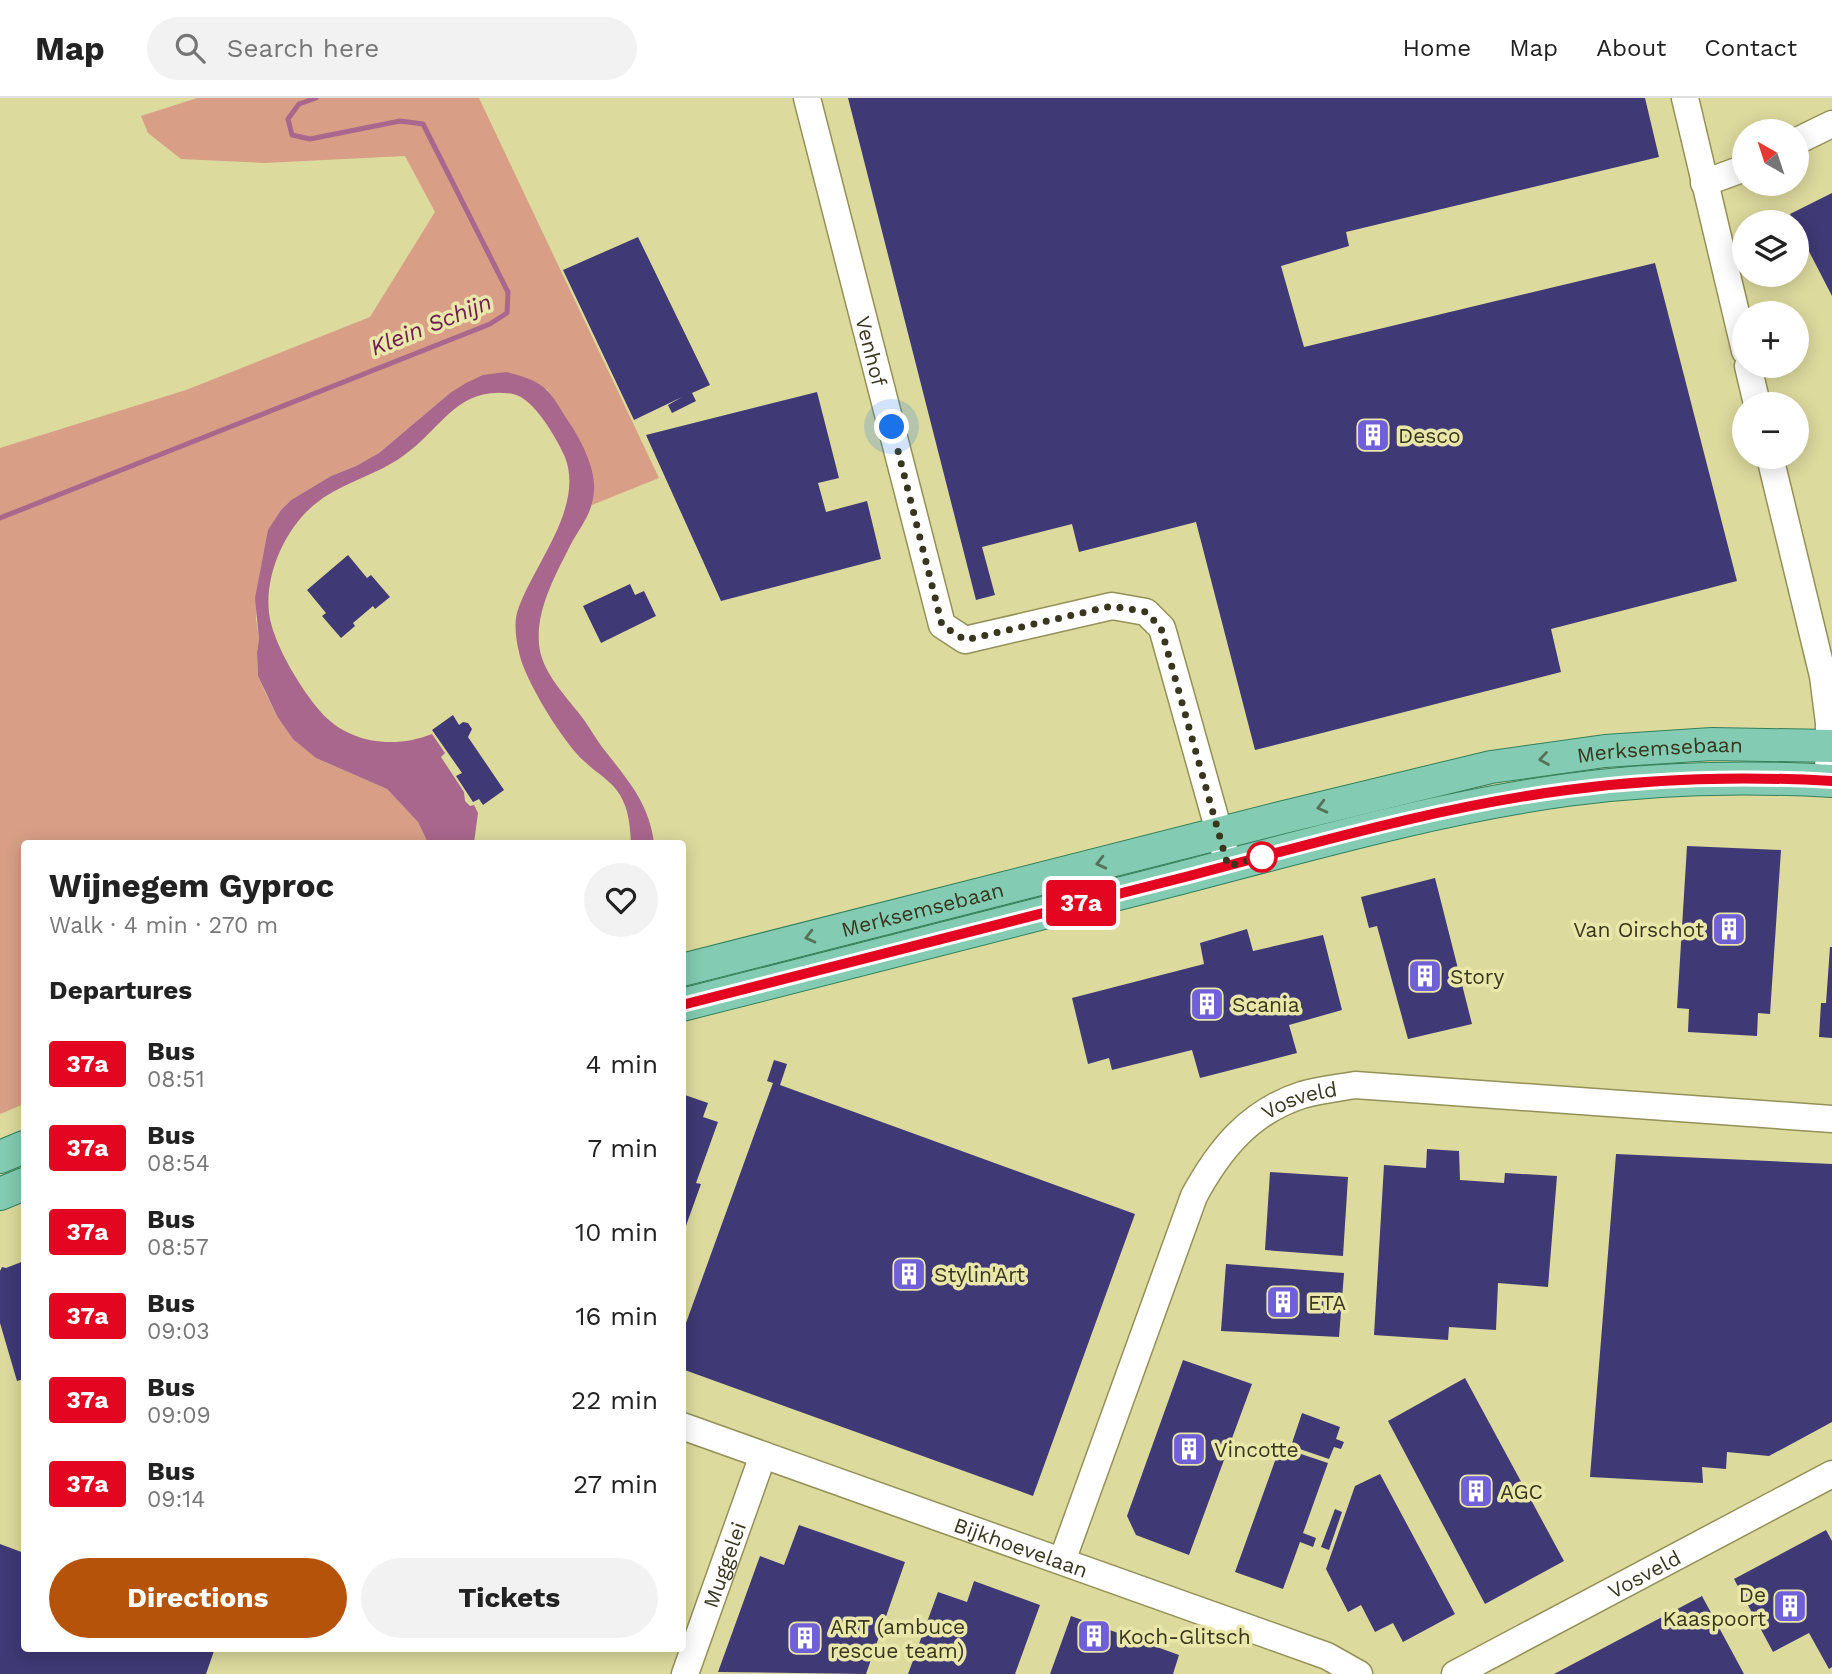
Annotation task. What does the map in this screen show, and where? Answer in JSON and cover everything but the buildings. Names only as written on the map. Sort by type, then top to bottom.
[{"type":"main road","name":"Merksemsebaan","points":[[686,969],[1491,767],[1605,751],[1659,747],[1713,744],[1831,746]]},
{"type":"main road","name":"Merksemsebaan","points":[[686,1004],[1228,866],[1499,801],[1568,790],[1670,780],[1830,781]]},
{"type":"main road","points":[[0,1157],[21,1148]]},
{"type":"main road","points":[[0,1194],[21,1185]]},
{"type":"street","name":"Venhof","points":[[807,98],[942,625],[965,640],[1112,606],[1146,612],[1161,628],[1228,866]]},
{"type":"street","points":[[1685,98],[1733,301]]},
{"type":"street","points":[[1810,135],[1832,124]]},
{"type":"street","points":[[1704,183],[1732,173]]},
{"type":"street","points":[[1773,469],[1823,676],[1831,746],[1830,781]]},
{"type":"street","points":[[1491,767],[1499,801]]},
{"type":"street","name":"Vosveld","points":[[1062,1561],[1194,1196],[1213,1161],[1246,1126],[1270,1109],[1302,1095],[1355,1085],[1832,1119]]},
{"type":"street","name":"Bijkhoevelaan","points":[[686,1427],[1327,1656],[1359,1674]]},
{"type":"street","name":"Muggelei","points":[[685,1674],[763,1455]]},
{"type":"street","name":"Vosveld","points":[[1455,1674],[1832,1474]]},
{"type":"shaded area","points":[[197,98],[479,98],[659,478],[592,505],[593,489],[587,458],[573,429],[547,389],[450,393],[379,453],[331,476],[291,500],[281,510],[269,530],[259,578],[256,618],[259,639],[258,676],[277,716],[316,758],[387,789],[418,822],[427,840],[21,840],[21,1105],[0,1114],[0,448],[186,390],[370,317],[435,212],[405,156],[264,163],[181,159],[148,133],[141,116]]},
{"type":"shaded area","points":[[506,372],[530,379],[545,388],[562,411],[587,455],[594,482],[591,506],[548,592],[541,618],[539,644],[544,663],[554,681],[635,791],[647,815],[653,840],[631,840],[627,813],[620,795],[566,740],[536,693],[522,664],[516,637],[517,613],[562,517],[568,497],[569,477],[565,457],[551,430],[537,411],[521,397],[494,393],[464,402],[403,456],[319,501],[296,524],[279,553],[273,570],[268,603],[273,630],[290,668],[313,702],[331,722],[358,737],[388,742],[418,739],[432,734],[445,753],[441,757],[464,792],[465,801],[470,806],[474,805],[478,813],[474,840],[427,840],[418,822],[387,789],[316,758],[293,739],[277,716],[258,676],[259,639],[255,598],[268,530],[281,510],[291,500],[331,476],[379,453],[450,393],[483,375]]},
{"type":"waterway","name":"Klein Schijn","points":[[0,518],[490,324],[507,313],[508,292],[423,124],[400,121],[310,139],[292,135],[288,119],[299,104],[316,98]]},
{"type":"bus line","name":"37a","points":[[686,1004],[1288,850],[1499,801],[1568,790],[1670,780],[1832,781]]},
{"type":"place","name":"Desco","points":[[1373,435]]},
{"type":"place","name":"Van Oirschot","points":[[1729,929]]},
{"type":"place","name":"Story","points":[[1425,976]]},
{"type":"place","name":"Scania","points":[[1207,1004]]},
{"type":"place","name":"Stylin'Art","points":[[909,1274]]},
{"type":"place","name":"ETA","points":[[1283,1302]]},
{"type":"place","name":"Vincotte","points":[[1189,1449]]},
{"type":"place","name":"AGC","points":[[1476,1491]]},
{"type":"place","name":"De Kaaspoort","points":[[1790,1606]]},
{"type":"place","name":"Koch-Glitsch","points":[[1094,1636]]},
{"type":"place","name":"ART (ambuce rescue team)","points":[[805,1638]]},
{"type":"route","points":[[892,427],[942,625],[965,640],[1112,606],[1146,612],[1161,628],[1228,866],[1268,855],[1262,857]]}]
